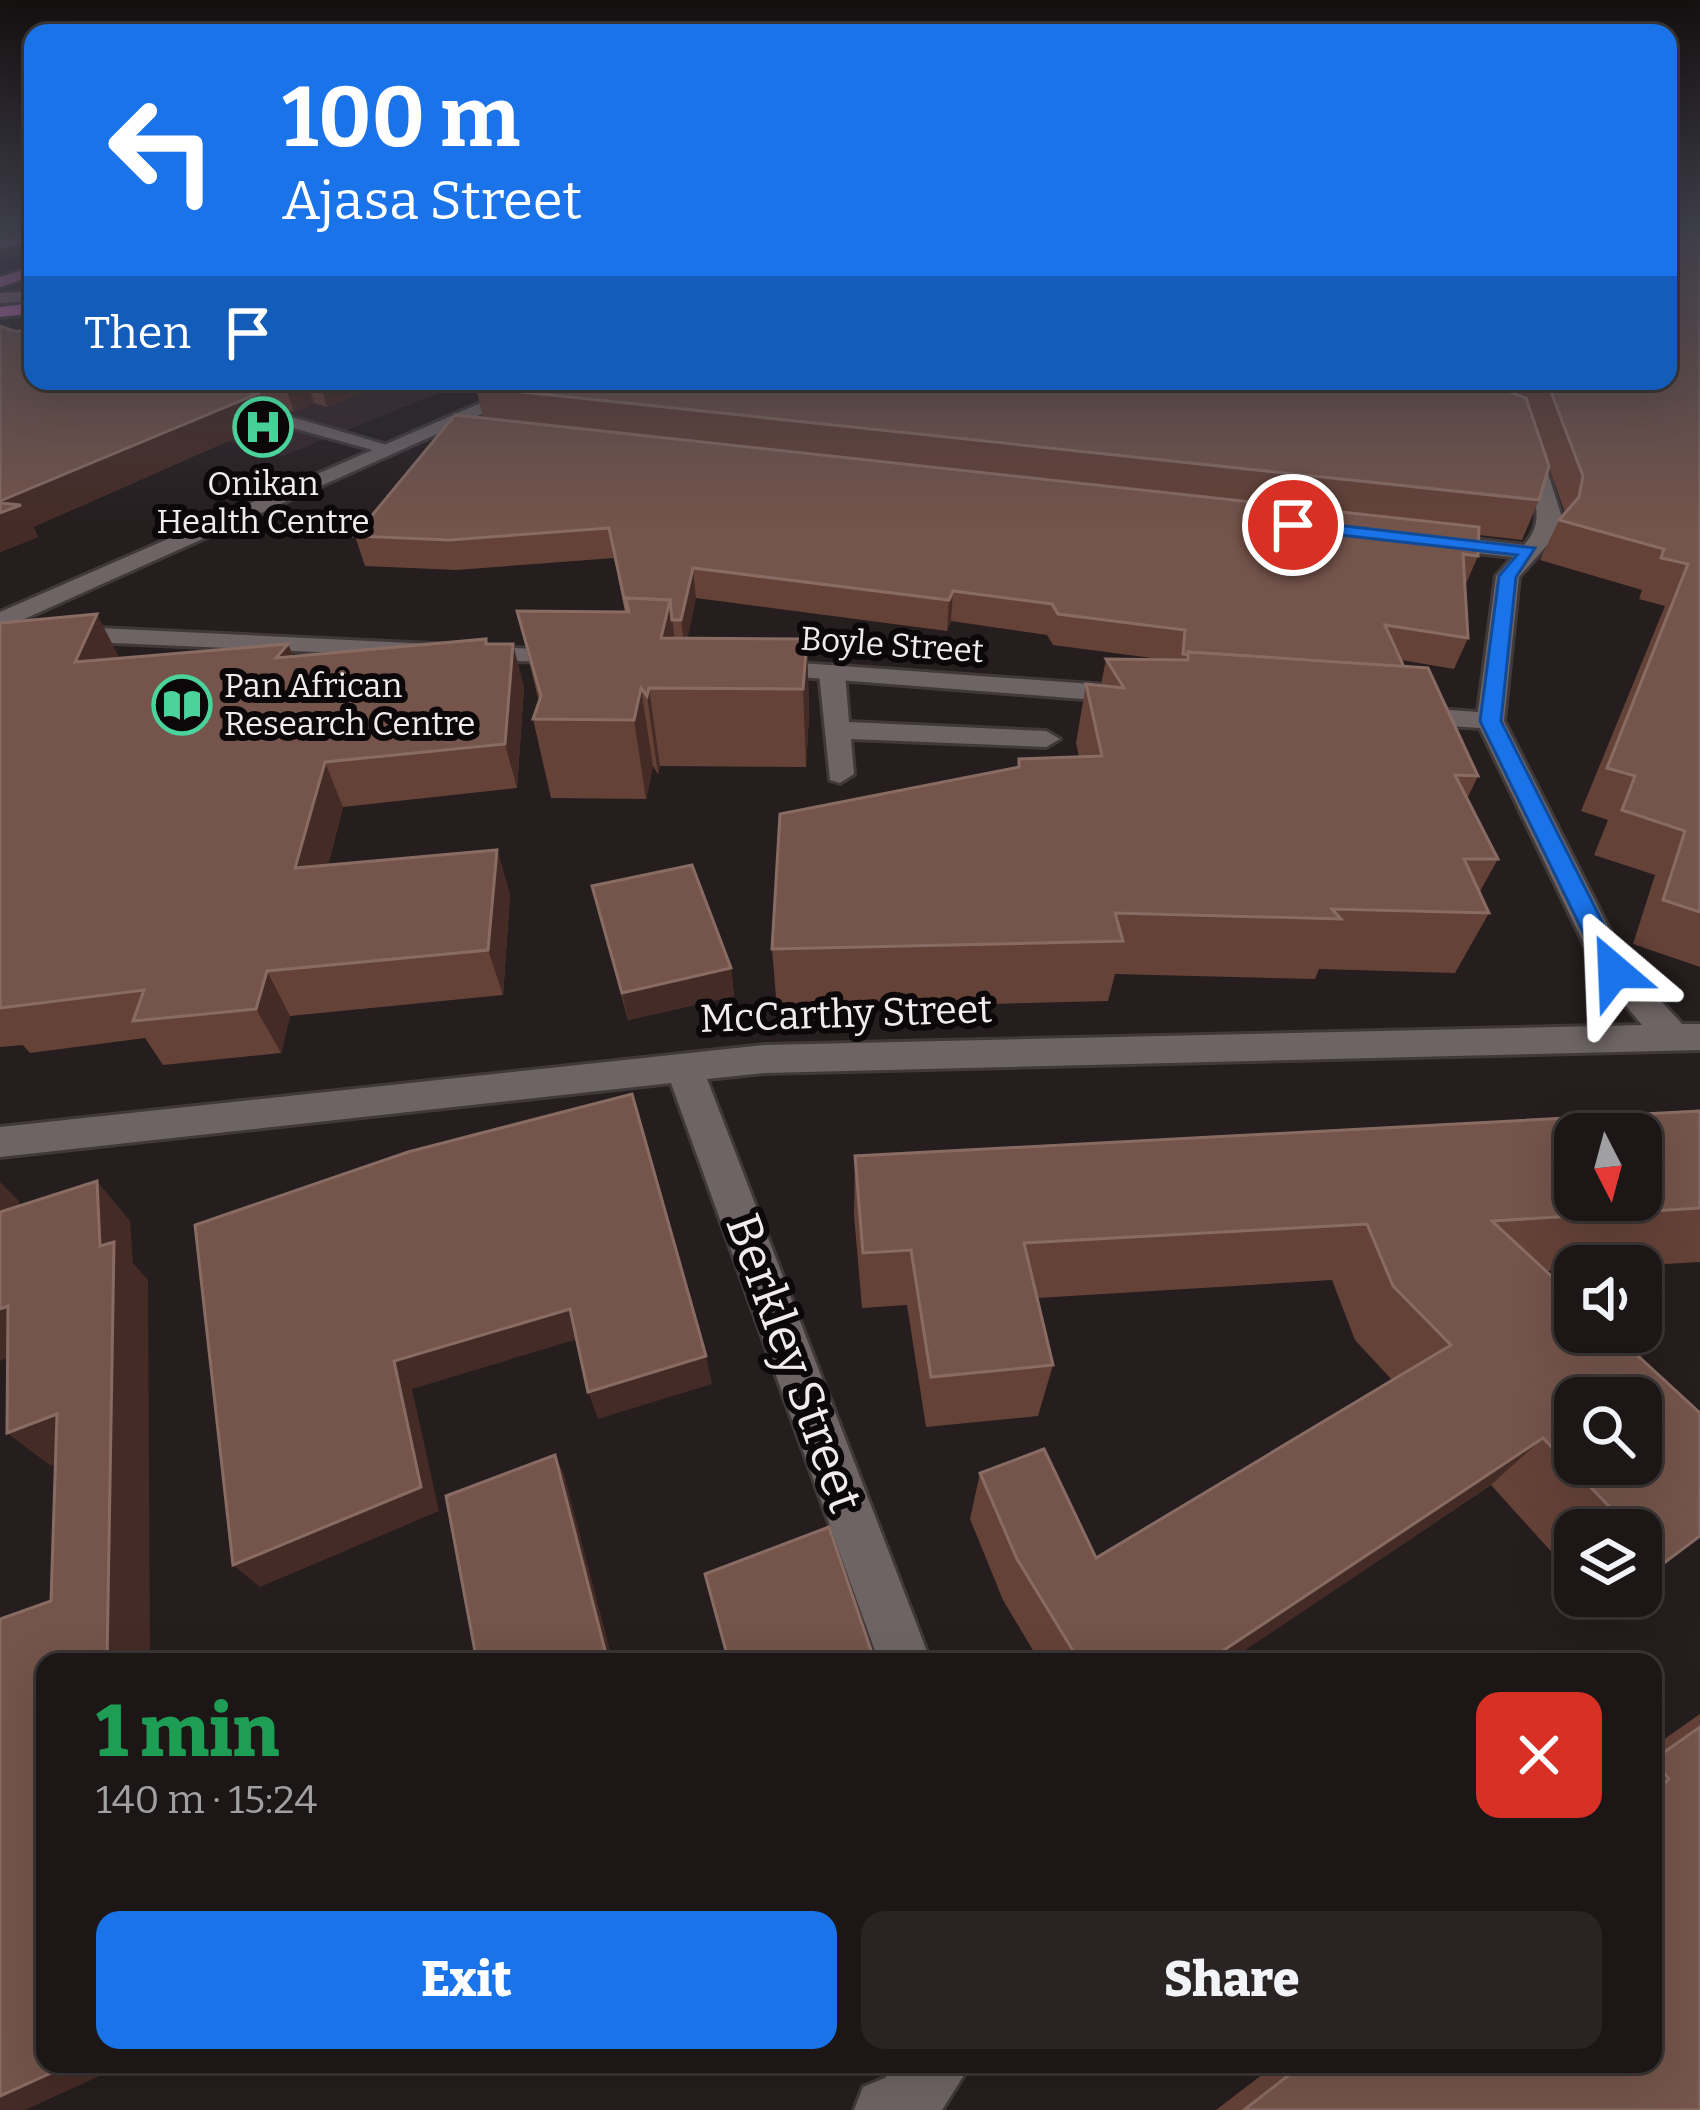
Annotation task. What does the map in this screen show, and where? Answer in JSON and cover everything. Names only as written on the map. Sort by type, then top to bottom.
[{"type":"street","points":[[0,621],[524,390]]},
{"type":"street","points":[[192,394],[387,448]]},
{"type":"street","points":[[1509,419],[1524,429],[1550,514],[1546,534],[1508,576],[1490,721],[1614,971],[1687,1037]]},
{"type":"street","points":[[432,428],[478,433]]},
{"type":"street","points":[[1412,538],[1529,552]]},
{"type":"street","points":[[0,631],[609,660]]},
{"type":"street","name":"Boyle Street","points":[[726,666],[1161,697]]},
{"type":"street","points":[[832,673],[839,774]]},
{"type":"street","points":[[1372,712],[1490,721]]},
{"type":"street","points":[[836,730],[1046,739]]},
{"type":"street","name":"McCarthy Street","points":[[0,1142],[683,1065],[1687,1037]]},
{"type":"street","name":"Berkley Street","points":[[683,1065],[901,1653]]},
{"type":"street","points":[[886,2110],[906,2103],[931,2073]]},
{"type":"shaded area","name":"Onikan Health Centre","points":[[69,390],[446,390],[283,456],[60,398]]},
{"type":"building","points":[[0,330],[24,330],[24,390],[243,390],[257,394],[0,501]]},
{"type":"building","points":[[1677,330],[1700,330],[1700,912],[1663,900],[1685,831],[1622,810],[1635,776],[1607,768],[1688,564],[1661,558],[1664,549],[1559,520],[1579,497],[1583,476],[1550,390],[1677,390]]},
{"type":"building","points":[[504,390],[1505,390],[1526,398],[1549,466],[1539,500]]},
{"type":"building","points":[[455,415],[1479,527],[1478,556],[1463,554],[1468,638],[1385,625],[1404,667],[1188,655],[1183,654],[1185,630],[1058,614],[1052,604],[953,591],[949,600],[693,568],[681,620],[672,620],[670,600],[626,598],[627,612],[609,528],[449,540],[355,536]]},
{"type":"building","points":[[0,503],[21,505],[0,513]]},
{"type":"building","points":[[626,598],[670,600],[661,638],[807,639],[803,689],[649,688],[647,696],[641,688],[634,720],[533,719],[541,696],[517,611],[629,612]]},
{"type":"building","points":[[97,614],[75,662],[288,644],[276,658],[486,639],[486,644],[513,644],[505,744],[325,762],[295,868],[497,850],[488,950],[267,971],[256,1009],[133,1021],[144,990],[0,1008],[0,623]]},
{"type":"building","points":[[1188,652],[1428,668],[1478,776],[1455,775],[1498,859],[1464,859],[1489,913],[1332,909],[1341,919],[1115,913],[1123,941],[772,949],[780,814],[1019,767],[1019,759],[1102,756],[1086,684],[1124,688],[1106,659],[1188,660]]},
{"type":"building","points":[[692,865],[731,968],[622,993],[592,886]]},
{"type":"building","points":[[632,1094],[706,1356],[588,1392],[570,1309],[394,1361],[421,1487],[233,1565],[195,1225],[408,1152]]},
{"type":"building","points":[[1700,1111],[1700,1208],[1662,1210],[1662,1113]]},
{"type":"building","points":[[1554,1119],[1554,1217],[1492,1221],[1554,1279],[1554,1353],[1635,1353],[1661,1377],[1554,1377],[1554,1449],[1543,1438],[1220,1653],[1074,1653],[1017,1559],[980,1473],[1044,1449],[1096,1558],[1451,1345],[1393,1286],[1367,1224],[1024,1243],[1053,1365],[931,1377],[911,1250],[863,1253],[855,1156]]},
{"type":"building","points":[[97,1181],[100,1246],[114,1242],[107,1653],[36,1653],[36,2073],[51,2073],[0,2096],[0,1619],[51,1601],[57,1414],[7,1433],[8,1306],[0,1309],[0,1212]]},
{"type":"building","points":[[1662,1378],[1700,1413],[1700,1536],[1664,1563],[1662,1509],[1612,1509],[1588,1485],[1662,1485]]},
{"type":"building","points":[[555,1455],[606,1653],[475,1653],[446,1496]]},
{"type":"building","points":[[829,1527],[872,1653],[727,1653],[705,1574]]},
{"type":"building","points":[[1700,1727],[1700,2110],[1244,2110],[1291,2073],[1662,2073],[1662,1785],[1669,1779],[1662,1771],[1662,1754]]},
{"type":"place","name":"Onikan Health Centre","points":[[263,427]]},
{"type":"place","name":"Pan African Research Centre","points":[[182,705]]},
{"type":"route","points":[[1293,525],[1529,552],[1508,576],[1490,721],[1614,971]]}]
